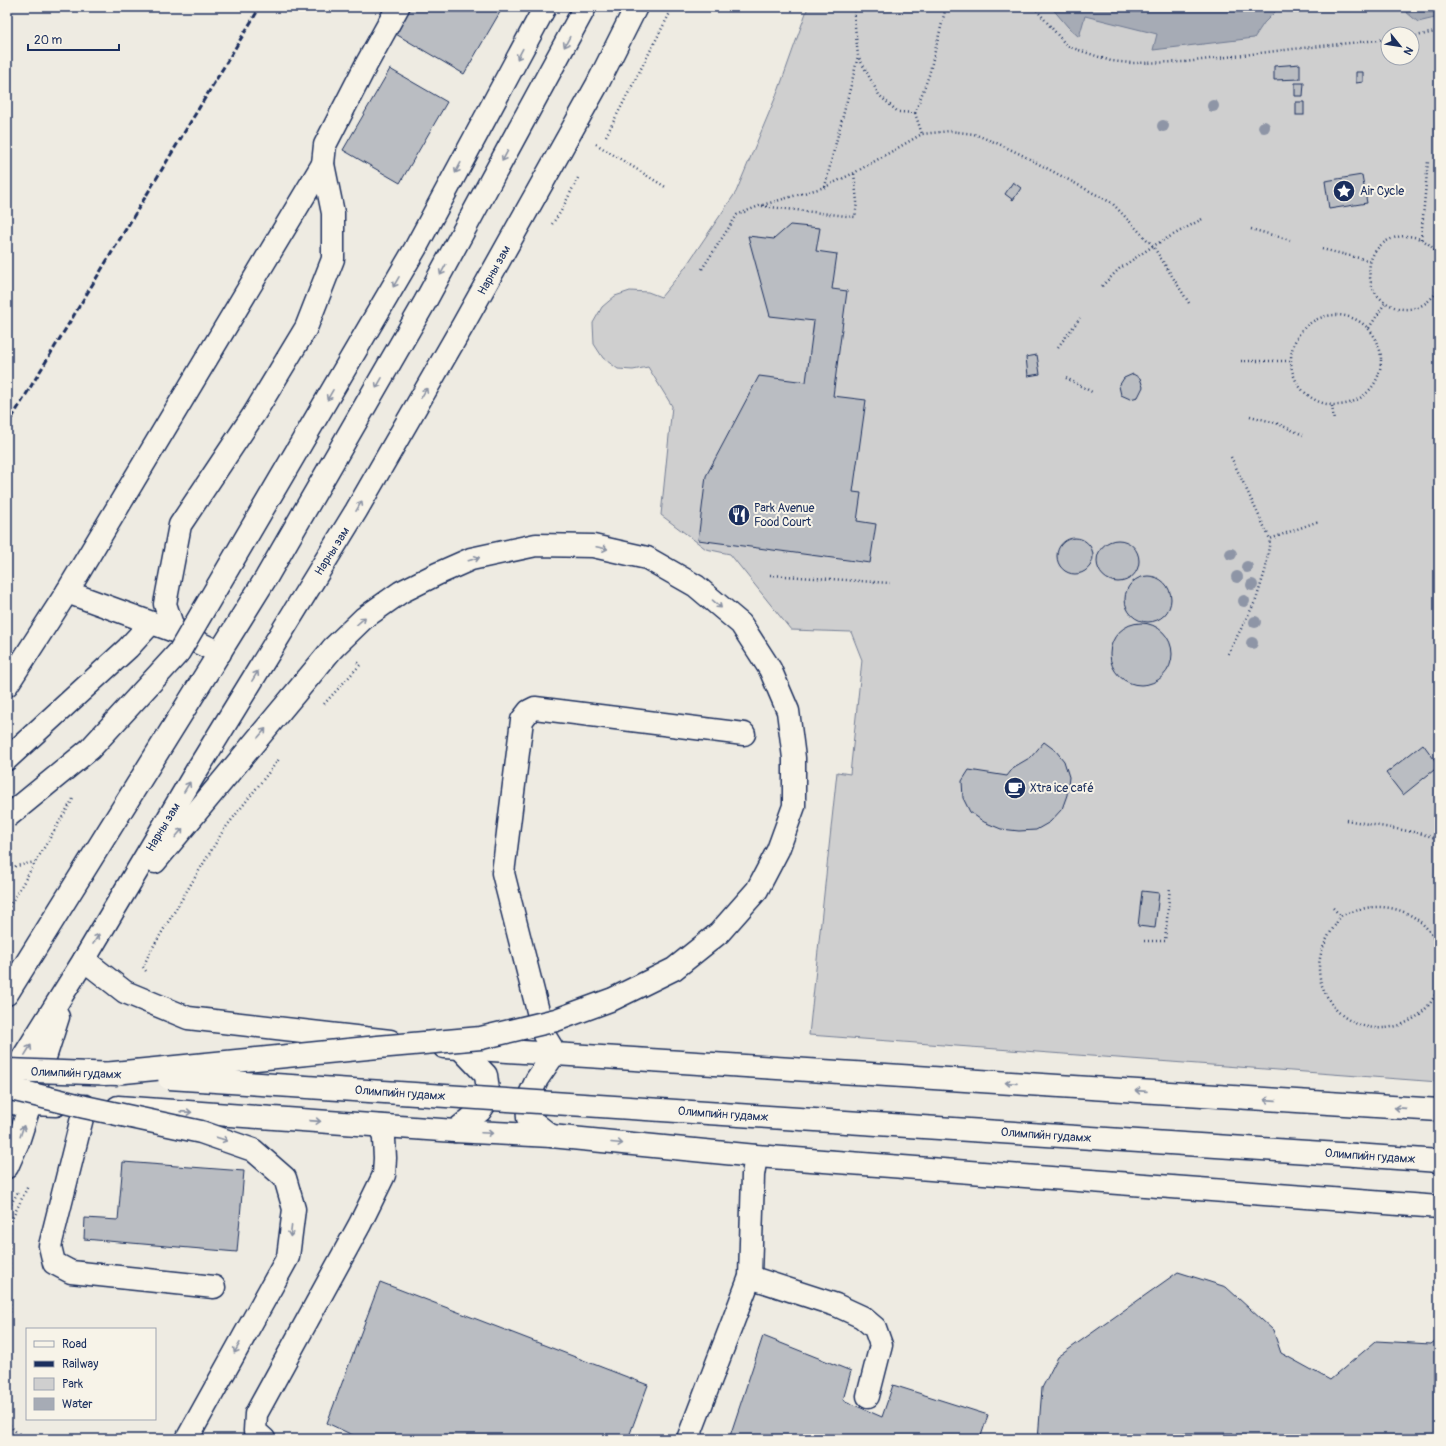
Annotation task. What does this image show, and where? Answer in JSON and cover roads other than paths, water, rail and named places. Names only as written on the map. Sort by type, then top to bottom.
[{"type":"main road","points":[[174,631],[165,604],[180,525],[254,414],[306,328],[333,259],[333,213],[323,164],[325,145],[398,7]]},
{"type":"main road","points":[[7,817],[90,749],[179,652],[415,249],[545,7]]},
{"type":"main road","points":[[7,994],[270,571],[426,302],[585,7]]},
{"type":"main road","name":"Нарны зам","points":[[7,1083],[84,960],[364,497],[463,326],[596,85],[636,7]]},
{"type":"main road","points":[[7,685],[67,592],[323,164]]},
{"type":"main road","points":[[104,1074],[481,1038],[556,1020],[613,999],[674,969],[719,933],[757,890],[778,850],[794,806],[794,758],[788,711],[770,669],[741,624],[696,586],[647,558],[593,546],[536,545],[471,559],[401,592],[364,618],[333,648],[109,917]]},
{"type":"main road","points":[[67,592],[174,631],[220,653]]},
{"type":"main road","points":[[7,759],[128,648],[151,623]]},
{"type":"main road","points":[[555,1053],[544,1035],[503,873],[522,720],[529,711],[535,708],[744,734]]},
{"type":"main road","points":[[84,960],[125,992],[188,1018],[461,1049],[555,1053],[1439,1110]]},
{"type":"main road","points":[[7,1167],[18,1142],[68,985]]},
{"type":"main road","points":[[455,1131],[480,1111],[488,1098],[486,1075],[461,1049]]},
{"type":"main road","points":[[551,1136],[528,1118],[527,1101],[537,1079],[555,1053]]},
{"type":"main road","name":"Олимпийн гудамж","points":[[7,1070],[104,1074],[1355,1155],[1439,1162]]},
{"type":"main road","points":[[7,1088],[85,1107],[201,1132],[253,1150],[285,1178],[294,1209],[288,1257],[187,1439]]},
{"type":"main road","points":[[7,1103],[85,1106],[551,1136],[756,1156],[1439,1207]]},
{"type":"main road","points":[[85,1106],[50,1246],[54,1263],[71,1272],[214,1287]]},
{"type":"main road","points":[[264,1439],[255,1431],[256,1414],[360,1224],[384,1175],[385,1158],[382,1126]]},
{"type":"main road","points":[[688,1439],[750,1277],[753,1175],[756,1156]]},
{"type":"main road","points":[[750,1277],[836,1306],[862,1317],[875,1328],[881,1345],[868,1396]]},
{"type":"water","points":[[1051,7],[1280,7],[1264,23],[1254,38],[1153,50],[1157,34],[1085,16],[1079,37],[1068,27]]},
{"type":"water","points":[[1400,7],[1439,7],[1439,17],[1418,22]]},
{"type":"railway","points":[[7,426],[260,7]]},
{"type":"place","name":"Air Cycle","points":[[1344,191]]},
{"type":"place","name":"Park Avenue Food Court","points":[[739,515]]},
{"type":"place","name":"Xtra ice café","points":[[1015,788]]}]
